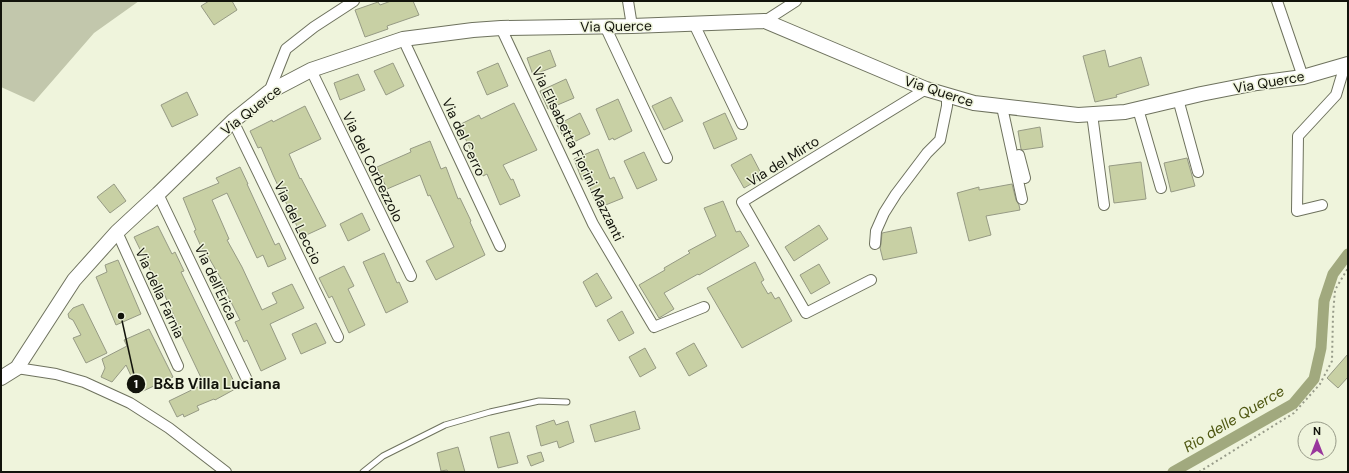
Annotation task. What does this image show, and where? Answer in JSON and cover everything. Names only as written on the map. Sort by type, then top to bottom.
[{"type":"street","points":[[269,92],[286,49],[314,27],[354,1]]},
{"type":"street","points":[[628,1],[632,26]]},
{"type":"street","points":[[765,21],[796,1]]},
{"type":"street","points":[[1277,1],[1303,77]]},
{"type":"street","name":"Via Querce","points":[[1,378],[17,368],[74,280],[117,232],[233,121],[269,92],[311,70],[403,39],[501,28],[632,26],[765,21],[926,89],[947,96],[974,103],[1078,115],[1125,112],[1178,99],[1257,83],[1303,77],[1346,64]]},
{"type":"street","points":[[694,24],[742,124]]},
{"type":"street","points":[[605,26],[667,158]]},
{"type":"street","name":"Via Elisabetta Fiorini Mazzanti","points":[[501,28],[593,224],[654,327],[704,306]]},
{"type":"street","name":"Via del Cerro","points":[[403,39],[500,246]]},
{"type":"street","points":[[1322,205],[1297,211],[1298,136],[1336,95],[1346,64]]},
{"type":"street","name":"Via del Corbezzolo","points":[[311,70],[411,276]]},
{"type":"street","name":"Via del Mirto","points":[[871,280],[806,313],[742,202],[926,89]]},
{"type":"street","points":[[875,244],[876,232],[884,213],[896,194],[927,153],[940,140],[947,106],[947,96]]},
{"type":"street","points":[[1178,99],[1198,172]]},
{"type":"street","points":[[1005,107],[1024,178]]},
{"type":"street","points":[[1005,107],[1022,199]]},
{"type":"street","points":[[1138,109],[1161,188]]},
{"type":"street","points":[[1092,114],[1104,205]]},
{"type":"street","name":"Via del Leccio","points":[[233,121],[338,337]]},
{"type":"street","name":"Via dell'Erica","points":[[158,194],[248,382]]},
{"type":"street","name":"Via della Farnia","points":[[117,232],[178,366]]},
{"type":"street","points":[[17,368],[56,374],[84,382],[130,404],[169,428],[226,472]]},
{"type":"lane","points":[[363,472],[383,456],[445,425],[490,412],[539,401],[567,402]]},
{"type":"path","points":[[1199,472],[1294,413],[1320,384],[1332,361],[1335,290],[1348,268]]},
{"type":"green space","points":[[1,1],[139,1],[94,33],[34,102],[1,87]]},
{"type":"building","points":[[209,1],[232,1],[237,10],[214,25],[201,6]]},
{"type":"building","points":[[391,1],[413,1],[419,15],[387,26],[388,29],[365,37],[355,10],[378,2],[380,5]]},
{"type":"building","points":[[550,50],[556,66],[533,75],[527,58]]},
{"type":"building","points":[[1105,50],[1109,67],[1141,57],[1149,85],[1116,95],[1117,97],[1095,102],[1083,56]]},
{"type":"building","points":[[393,63],[404,86],[386,95],[374,71]]},
{"type":"building","points":[[498,63],[508,86],[487,95],[477,72]]},
{"type":"building","points":[[358,74],[365,90],[340,100],[334,83]]},
{"type":"building","points":[[566,79],[574,98],[548,109],[540,91]]},
{"type":"building","points":[[187,92],[198,115],[172,127],[161,105]]},
{"type":"building","points":[[671,97],[683,121],[664,130],[652,106]]},
{"type":"building","points":[[618,99],[632,131],[614,140],[613,138],[609,140],[596,109]]},
{"type":"building","points":[[514,103],[537,150],[503,165],[511,180],[513,179],[520,196],[500,205],[487,174],[483,176],[459,125],[479,115],[481,119]]},
{"type":"building","points":[[305,106],[321,139],[289,154],[300,179],[301,178],[326,226],[302,237],[261,147],[258,148],[250,131],[272,120],[273,122]]},
{"type":"building","points":[[580,113],[590,134],[568,145],[557,125]]},
{"type":"building","points":[[725,113],[737,139],[714,149],[703,123]]},
{"type":"building","points":[[1040,127],[1043,147],[1022,150],[1018,131]]},
{"type":"building","points":[[430,141],[441,169],[446,167],[458,199],[460,198],[485,255],[436,280],[426,261],[454,247],[430,195],[428,196],[420,175],[387,189],[377,167],[411,152],[410,149]]},
{"type":"building","points":[[598,149],[610,179],[614,177],[623,198],[598,208],[586,178],[582,180],[574,159]]},
{"type":"building","points":[[644,152],[657,180],[637,189],[624,161]]},
{"type":"building","points":[[751,154],[763,177],[744,188],[731,165]]},
{"type":"building","points":[[1187,158],[1195,186],[1171,192],[1164,163]]},
{"type":"building","points":[[1141,162],[1146,199],[1114,203],[1109,166]]},
{"type":"building","points":[[240,167],[275,245],[279,243],[286,259],[268,267],[263,255],[257,258],[227,193],[212,200],[229,239],[227,240],[242,267],[262,310],[277,303],[272,293],[292,284],[304,308],[270,324],[286,359],[261,371],[247,340],[244,342],[235,322],[240,320],[226,292],[228,291],[205,251],[203,251],[194,231],[196,230],[183,198],[219,183],[216,178]]},
{"type":"building","points":[[114,184],[126,201],[110,213],[97,197]]},
{"type":"building","points":[[1012,184],[1020,210],[986,216],[991,235],[969,241],[957,193],[979,187],[979,190]]},
{"type":"building","points":[[723,201],[736,232],[740,231],[749,246],[664,293],[674,309],[659,318],[639,285],[690,253],[688,251],[716,236],[704,208]]},
{"type":"building","points":[[362,213],[370,230],[348,241],[340,224]]},
{"type":"building","points":[[819,225],[828,239],[794,261],[785,247]]},
{"type":"building","points":[[158,226],[172,254],[175,252],[184,271],[181,272],[237,388],[215,400],[214,399],[197,406],[199,410],[184,417],[183,414],[177,417],[169,401],[204,384],[176,325],[178,324],[159,283],[157,284],[134,237]]},
{"type":"building","points":[[911,227],[917,253],[883,260],[880,248],[882,233]]},
{"type":"building","points":[[384,253],[397,283],[399,282],[408,302],[386,313],[363,262]]},
{"type":"building","points":[[118,260],[141,314],[116,325],[96,277],[107,272],[105,265]]},
{"type":"building","points":[[755,262],[764,280],[761,282],[768,294],[771,292],[775,299],[779,297],[792,321],[742,348],[707,288]]},
{"type":"building","points":[[819,264],[830,283],[811,294],[800,275]]},
{"type":"building","points":[[344,266],[354,286],[348,289],[365,325],[349,333],[332,296],[329,298],[319,278]]},
{"type":"building","points":[[597,273],[612,298],[596,307],[583,282]]},
{"type":"building","points":[[83,304],[107,353],[86,363],[73,338],[81,335],[73,320],[69,318],[68,314],[73,308]]},
{"type":"building","points":[[622,311],[634,333],[619,341],[607,320]]},
{"type":"building","points":[[316,323],[326,343],[301,354],[292,334]]},
{"type":"building","points":[[149,329],[173,377],[139,393],[126,365],[112,382],[101,377],[105,368],[102,359],[127,346],[124,340]]},
{"type":"building","points":[[694,343],[707,366],[689,376],[676,353]]},
{"type":"building","points":[[645,348],[656,368],[640,377],[629,357]]},
{"type":"building","points":[[1348,354],[1348,377],[1338,388],[1327,378]]},
{"type":"building","points":[[635,411],[640,429],[595,442],[590,425]]},
{"type":"building","points":[[554,420],[556,425],[568,421],[574,442],[559,448],[557,441],[541,446],[536,426]]},
{"type":"building","points":[[509,432],[518,463],[498,468],[490,437]]},
{"type":"building","points":[[458,447],[465,472],[448,472],[447,470],[441,471],[437,453]]},
{"type":"building","points":[[541,452],[544,461],[531,466],[527,456]]},
{"type":"waterway","name":"Rio delle Querce","points":[[1173,472],[1293,404],[1314,379],[1321,348],[1324,301],[1333,274],[1348,254]]},
{"type":"place","name":"B&B Villa Luciana","points":[[121,316]]}]
